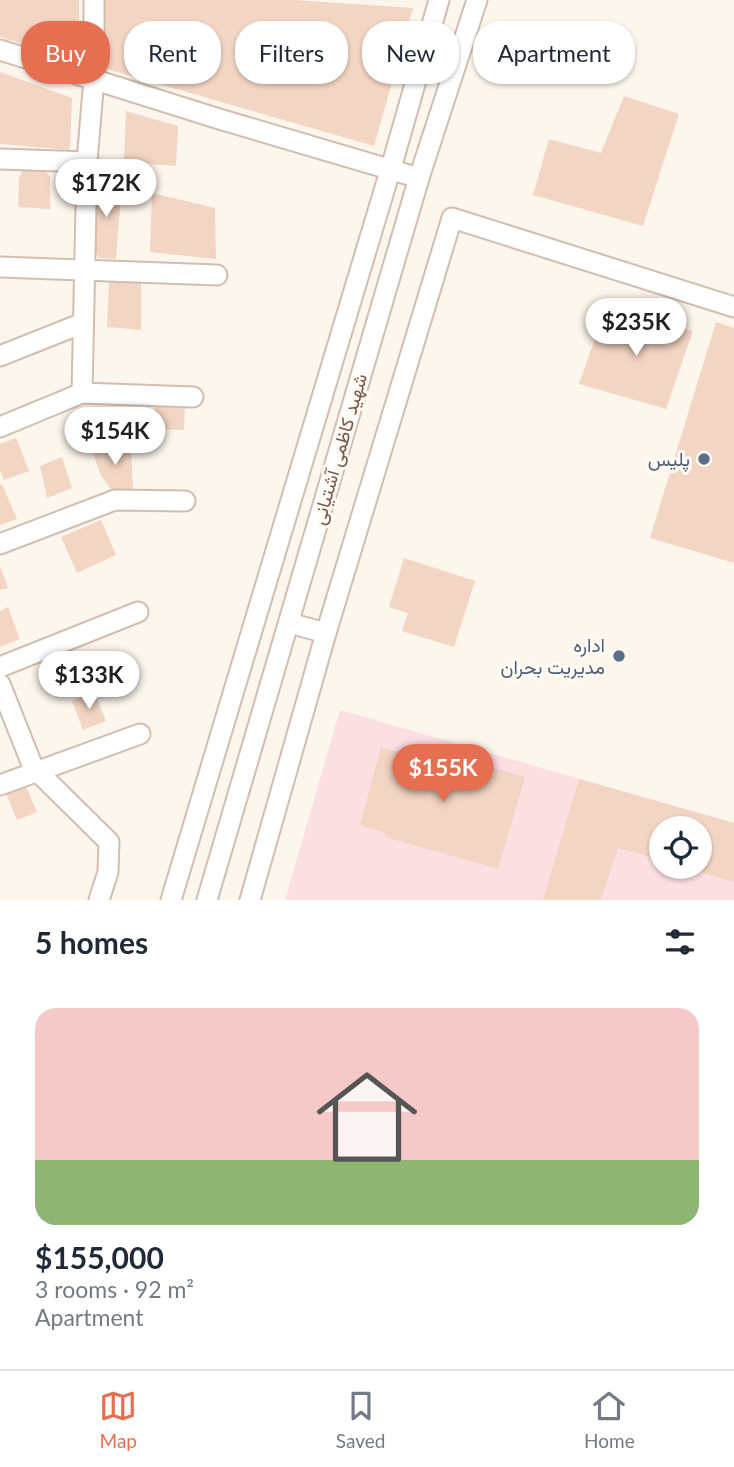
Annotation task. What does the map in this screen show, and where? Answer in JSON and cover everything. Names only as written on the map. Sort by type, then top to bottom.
[{"type":"street","points":[[94,0],[94,21]]},
{"type":"street","name":"شهید کاظمی آشتیانی","points":[[171,900],[391,169],[439,0]]},
{"type":"street","name":"شهید کاظمی آشتیانی","points":[[207,900],[419,178],[477,0]]},
{"type":"street","points":[[0,50],[21,56]]},
{"type":"street","points":[[110,83],[216,118],[419,178]]},
{"type":"street","points":[[82,393],[87,162],[94,84]]},
{"type":"street","points":[[0,159],[87,162]]},
{"type":"street","points":[[250,900],[326,633],[452,218],[734,307]]},
{"type":"street","points":[[0,267],[217,275]]},
{"type":"street","points":[[0,356],[83,323]]},
{"type":"street","points":[[0,427],[82,393],[193,397]]},
{"type":"street","points":[[0,544],[115,500],[185,501]]},
{"type":"street","points":[[0,667],[138,612]]},
{"type":"street","points":[[289,623],[326,633]]},
{"type":"street","points":[[0,684],[33,767],[109,842],[108,872],[99,900]]},
{"type":"street","points":[[0,785],[140,734]]},
{"type":"shaded area","points":[[340,710],[710,816],[649,816],[649,879],[712,879],[712,817],[734,823],[734,900],[285,900]]},
{"type":"building","points":[[0,0],[79,0],[79,21],[21,21],[21,43],[0,37]]},
{"type":"building","points":[[99,0],[295,0],[413,8],[409,21],[362,21],[362,84],[392,84],[374,146],[159,84],[221,84],[221,21],[124,21],[124,74],[110,70],[110,21],[99,21]]},
{"type":"building","points":[[0,72],[21,80],[21,84],[33,84],[72,98],[70,150],[0,144]]},
{"type":"building","points":[[624,96],[679,114],[643,226],[533,195],[549,139],[601,153]]},
{"type":"building","points":[[126,111],[178,126],[176,166],[124,162]]},
{"type":"building","points":[[42,168],[50,176],[50,209],[18,207],[19,178],[23,169]]},
{"type":"building","points":[[101,182],[122,183],[116,259],[99,258],[91,247],[93,188]]},
{"type":"building","points":[[152,193],[215,208],[216,259],[150,252]]},
{"type":"building","points":[[109,281],[141,283],[141,330],[107,327]]},
{"type":"building","points":[[606,307],[693,331],[666,409],[579,384]]},
{"type":"building","name":"پلیس","points":[[716,322],[734,328],[734,563],[650,538]]},
{"type":"building","points":[[155,404],[185,404],[184,430],[154,429]]},
{"type":"building","points":[[16,438],[29,471],[4,480],[0,470],[0,444]]},
{"type":"building","points":[[91,447],[131,447],[133,491],[114,493],[101,476]]},
{"type":"building","points":[[62,457],[72,488],[47,498],[40,466]]},
{"type":"building","points":[[2,484],[17,519],[0,525],[0,485]]},
{"type":"building","points":[[101,520],[116,555],[77,573],[61,537]]},
{"type":"building","points":[[404,558],[475,581],[454,647],[402,631],[408,613],[389,607]]},
{"type":"building","points":[[0,566],[8,588],[0,590]]},
{"type":"building","points":[[8,607],[20,639],[0,647],[0,611]]},
{"type":"building","points":[[94,692],[106,721],[83,730],[72,701]]},
{"type":"building","points":[[381,747],[412,756],[417,747],[525,777],[498,869],[385,837],[385,833],[360,825]]},
{"type":"building","points":[[23,779],[37,812],[17,820],[3,786]]},
{"type":"building","points":[[579,779],[709,816],[649,816],[649,856],[618,848],[601,900],[543,900]]},
{"type":"building","points":[[712,817],[734,823],[734,882],[712,875]]},
{"type":"place","name":"پلیس","points":[[704,459]]},
{"type":"place","name":"اداره مدیریت بحران","points":[[619,656]]}]
